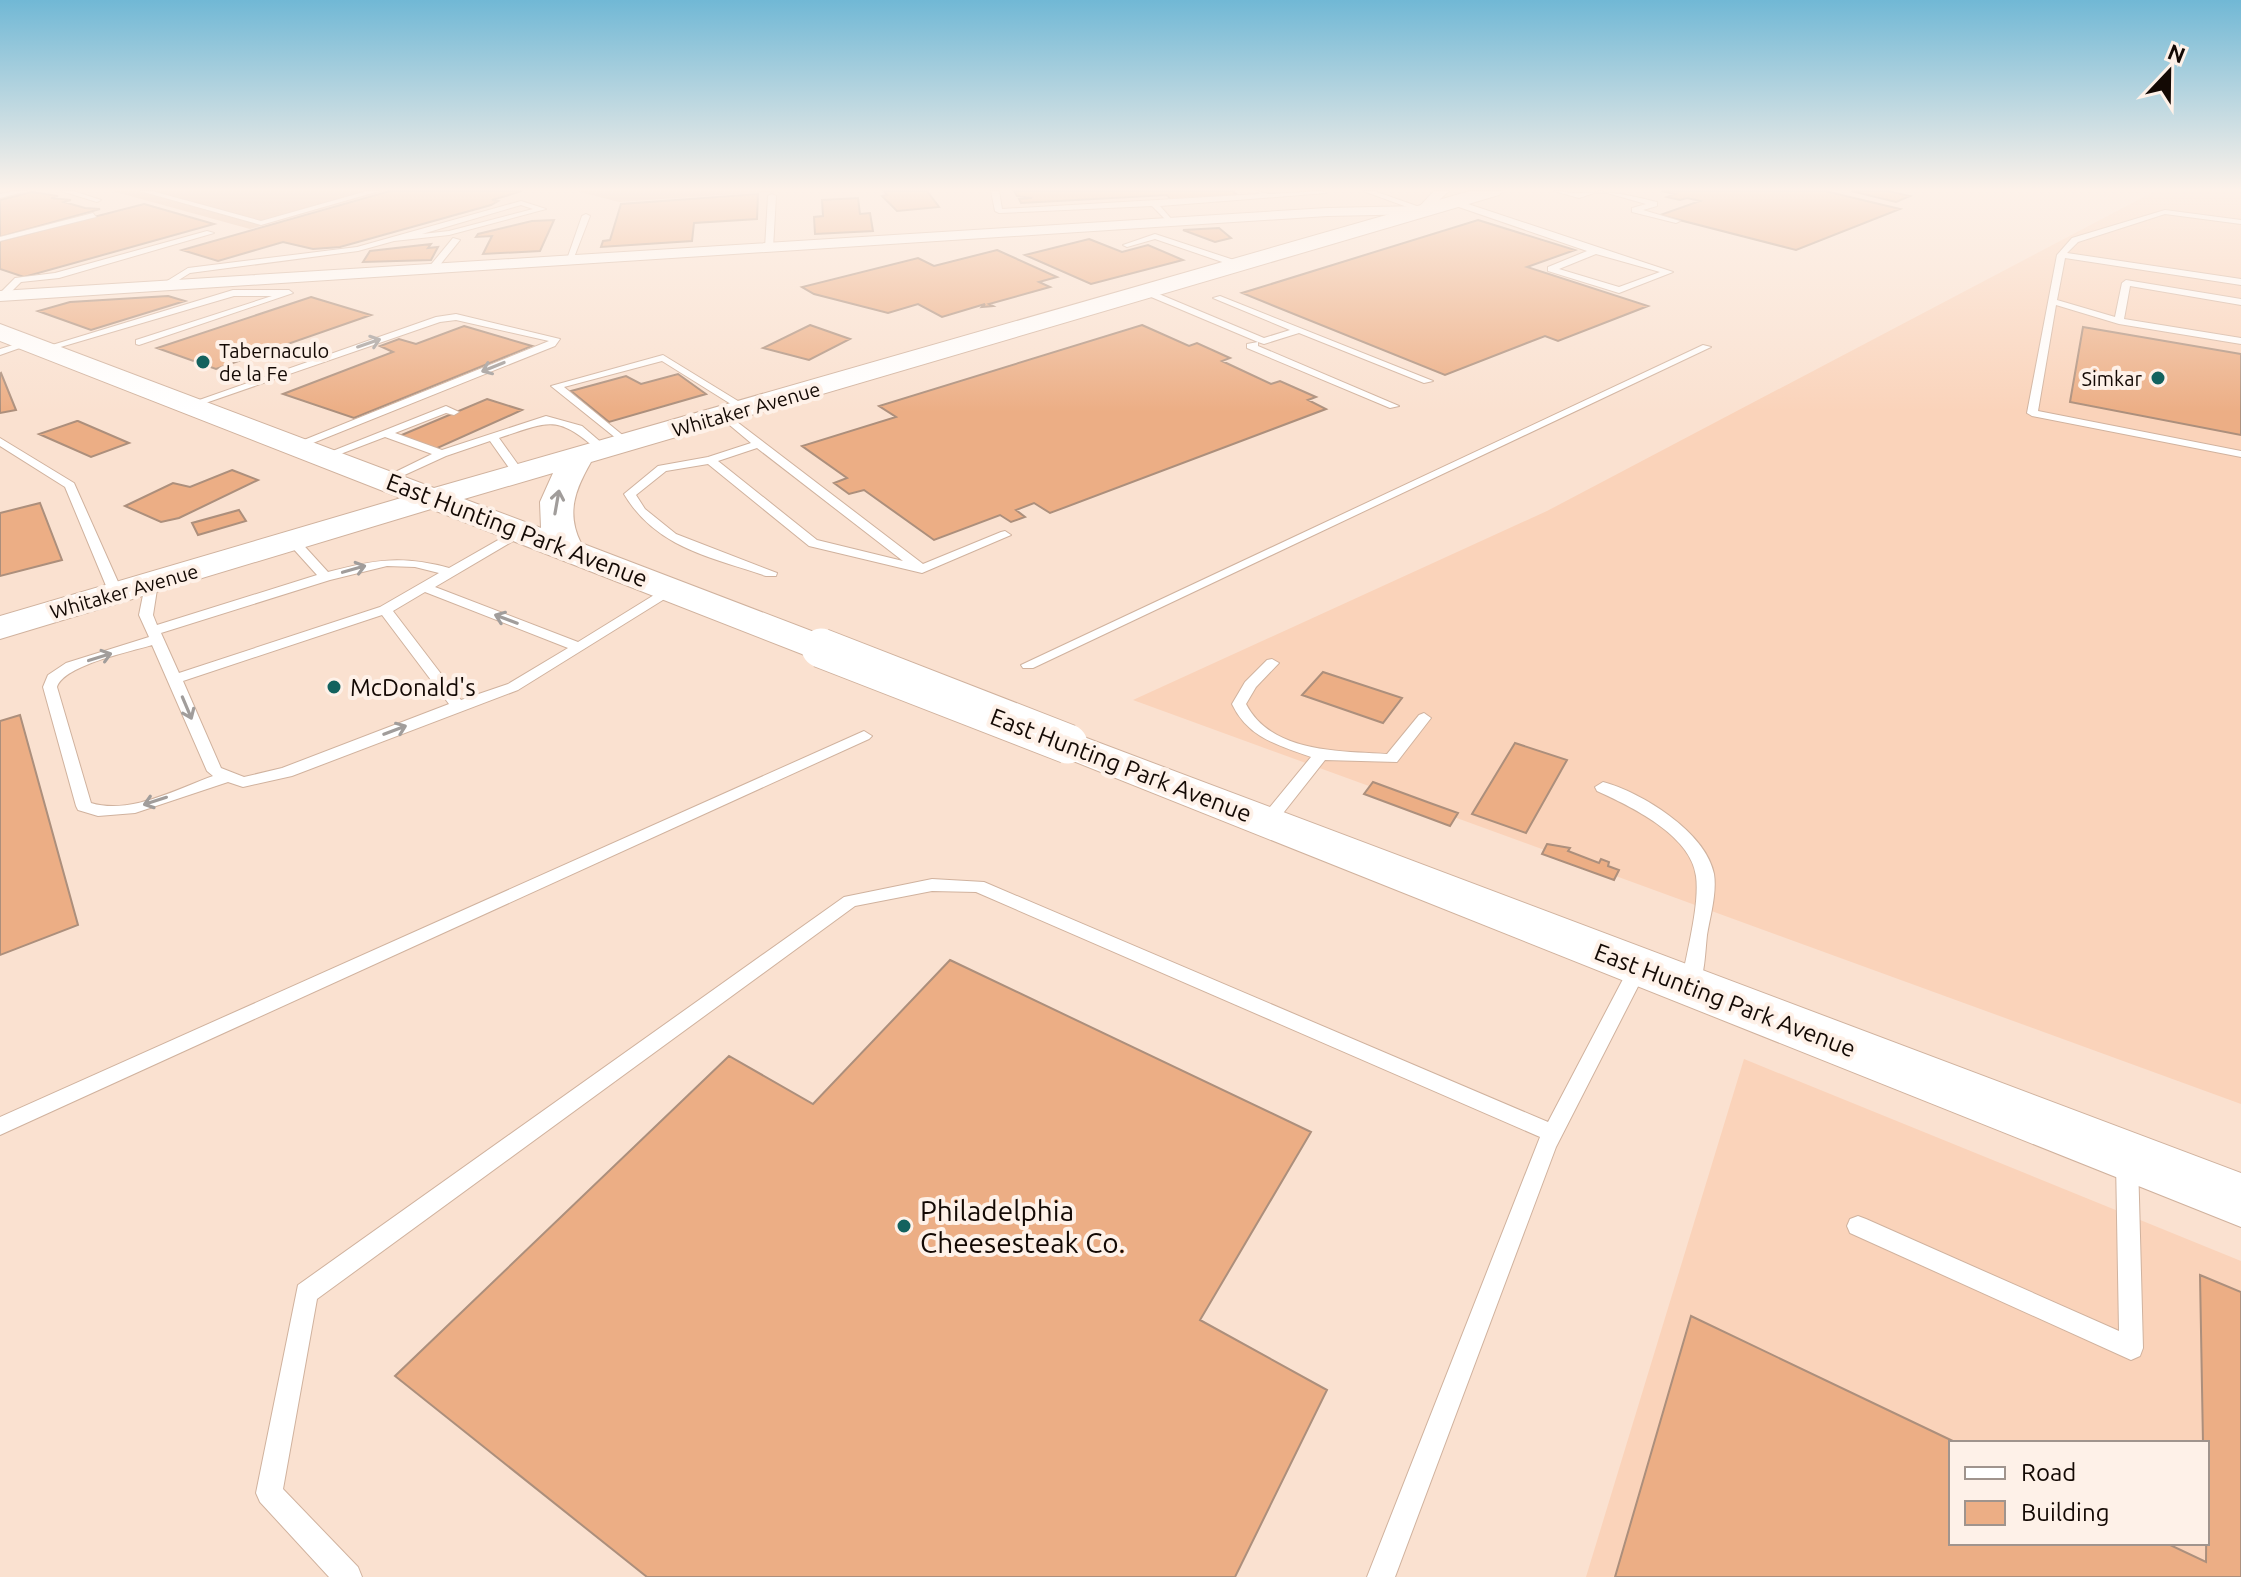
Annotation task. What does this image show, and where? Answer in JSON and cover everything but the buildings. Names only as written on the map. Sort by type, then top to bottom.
[{"type":"main road","name":"Whitaker Avenue","points":[[0,628],[518,473],[1240,265]]},
{"type":"main road","name":"East Hunting Park Avenue","points":[[12,340],[521,531],[2241,1200]]},
{"type":"main road","points":[[566,549],[556,529],[554,513],[558,491],[603,450]]},
{"type":"street","points":[[1,296],[499,265]]},
{"type":"lane","points":[[1,296],[18,280],[56,276],[97,265]]},
{"type":"lane","points":[[163,286],[188,271],[238,265]]},
{"type":"lane","points":[[432,269],[436,265]]},
{"type":"lane","points":[[1562,265],[1551,269],[1619,290],[1669,272],[1643,265]]},
{"type":"lane","points":[[2059,265],[2032,413],[2241,454]]},
{"type":"lane","points":[[2125,265],[2241,282]]},
{"type":"lane","points":[[2119,321],[2126,283],[2241,302]]},
{"type":"lane","points":[[1147,292],[1264,341]]},
{"type":"lane","points":[[12,340],[233,293],[289,293],[139,342]]},
{"type":"lane","points":[[1217,298],[1428,381]]},
{"type":"lane","points":[[2052,301],[2119,321],[2241,341]]},
{"type":"lane","points":[[190,405],[439,319],[456,317],[555,339],[312,451]]},
{"type":"lane","points":[[1299,330],[1250,346],[1394,406]]},
{"type":"lane","points":[[1028,665],[1706,347]]},
{"type":"lane","points":[[603,450],[556,386],[663,358],[735,412],[759,444],[922,569]]},
{"type":"lane","points":[[312,451],[419,423],[446,409],[454,412]]},
{"type":"lane","points":[[387,480],[442,454],[546,419],[578,428],[603,450]]},
{"type":"lane","points":[[490,425],[511,433]]},
{"type":"lane","points":[[385,433],[442,454]]},
{"type":"lane","points":[[460,438],[475,444]]},
{"type":"lane","points":[[493,438],[518,473]]},
{"type":"lane","points":[[0,441],[70,485],[133,588],[215,771],[243,782],[286,772],[513,687],[672,590]]},
{"type":"lane","points":[[759,444],[710,460],[662,468],[630,494],[639,514],[671,537],[771,573]]},
{"type":"lane","points":[[710,460],[813,543],[922,569],[1005,535]]},
{"type":"lane","points":[[175,679],[385,610],[521,531]]},
{"type":"lane","points":[[293,541],[325,577]]},
{"type":"lane","points":[[229,776],[125,810],[98,814],[84,806],[50,687],[53,678],[71,666],[156,635],[325,577],[382,561],[412,561],[450,572]]},
{"type":"lane","points":[[424,587],[579,647]]},
{"type":"lane","points":[[385,610],[458,706]]},
{"type":"lane","points":[[1272,663],[1250,685],[1239,704],[1245,721],[1261,733],[1321,755],[1391,759],[1424,718]]},
{"type":"lane","points":[[0,1126],[864,736]]},
{"type":"lane","points":[[1267,822],[1321,755]]},
{"type":"lane","points":[[1603,787],[1646,806],[1690,845],[1705,874],[1690,986]]},
{"type":"lane","points":[[348,1577],[269,1493],[306,1293],[850,901],[932,885],[978,886],[1553,1133]]},
{"type":"lane","points":[[1381,1577],[1553,1133],[1639,967]]},
{"type":"lane","points":[[1858,1226],[2131,1348],[2127,1156]]},
{"type":"shaded area","points":[[2015,265],[2241,265],[2241,1104],[1133,700],[1547,511]]},
{"type":"shaded area","points":[[1744,1059],[2241,1261],[2241,1577],[1586,1577]]},
{"type":"place","name":"Tabernaculo de la Fe","points":[[203,362]]},
{"type":"place","name":"Simkar","points":[[2158,378]]},
{"type":"place","name":"McDonald's","points":[[334,687]]},
{"type":"place","name":"Philadelphia Cheesesteak Co.","points":[[904,1226]]}]
